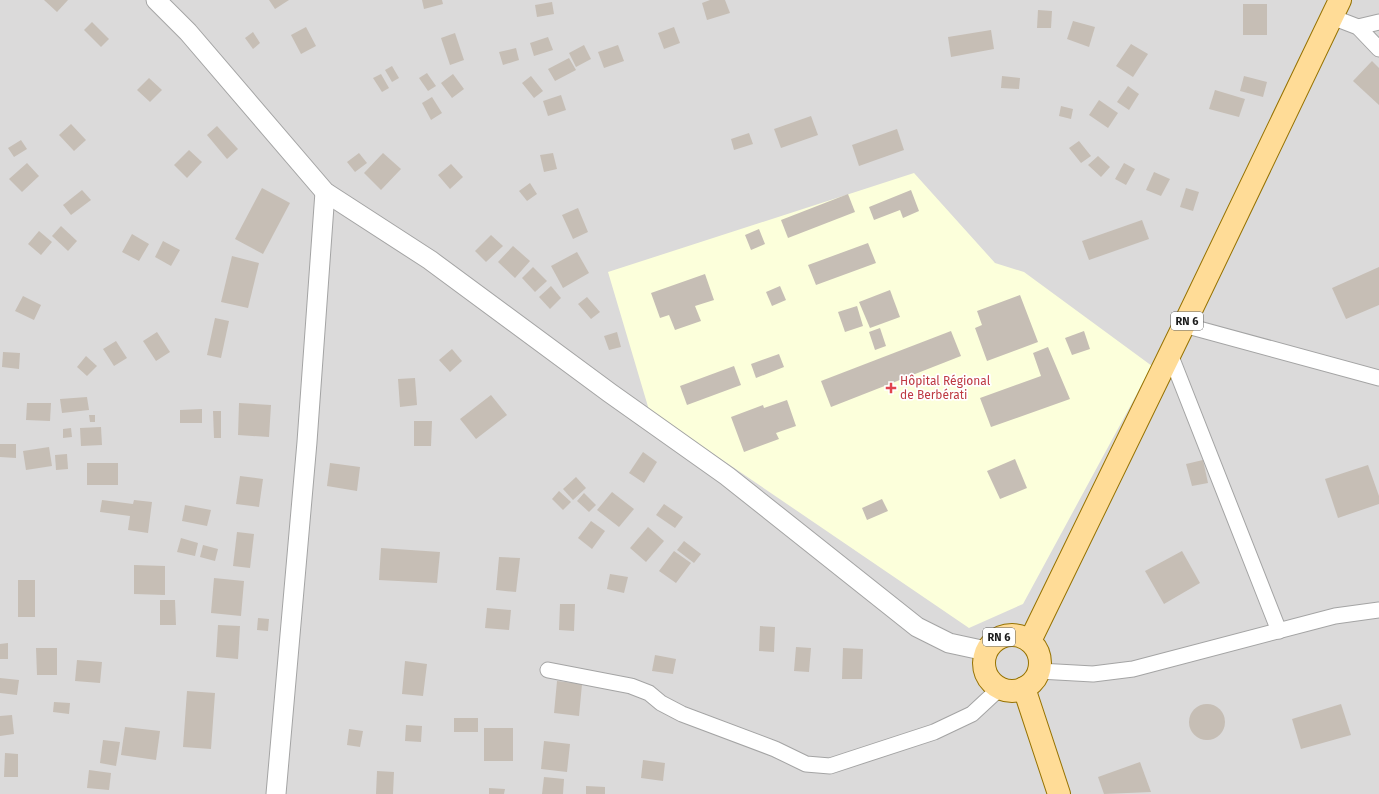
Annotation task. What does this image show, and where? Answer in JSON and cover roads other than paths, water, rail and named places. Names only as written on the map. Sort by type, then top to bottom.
[{"type":"main road","name":"RN 6","points":[[1030,641],[1184,326],[1336,8]]},
{"type":"main road","name":"RN 6","points":[[1000,688],[989,680],[984,668],[986,651],[996,638],[1005,635],[1022,636],[1030,641],[1037,649],[1040,660],[1039,671]]},
{"type":"main road","points":[[1000,688],[1012,691],[1024,688],[1031,684],[1039,671]]},
{"type":"main road","points":[[1024,688],[1059,794]]},
{"type":"street","points":[[156,0],[188,32],[325,192],[430,260],[598,384],[727,476],[917,627],[949,643],[986,651]]},
{"type":"street","points":[[1336,8],[1358,27],[1379,49]]},
{"type":"street","points":[[1358,27],[1379,22]]},
{"type":"street","points":[[276,794],[307,442],[325,192]]},
{"type":"street","points":[[1184,326],[1379,378]]},
{"type":"street","points":[[1170,354],[1279,631]]},
{"type":"street","points":[[1039,671],[1093,674],[1133,669],[1335,616],[1379,610]]},
{"type":"street","points":[[548,670],[631,686],[649,693],[661,703],[682,714],[769,746],[806,764],[830,766],[934,732],[972,714],[1000,688]]},
{"type":"place","name":"Hôpital Régional de Berbérati","points":[[891,388]]}]
